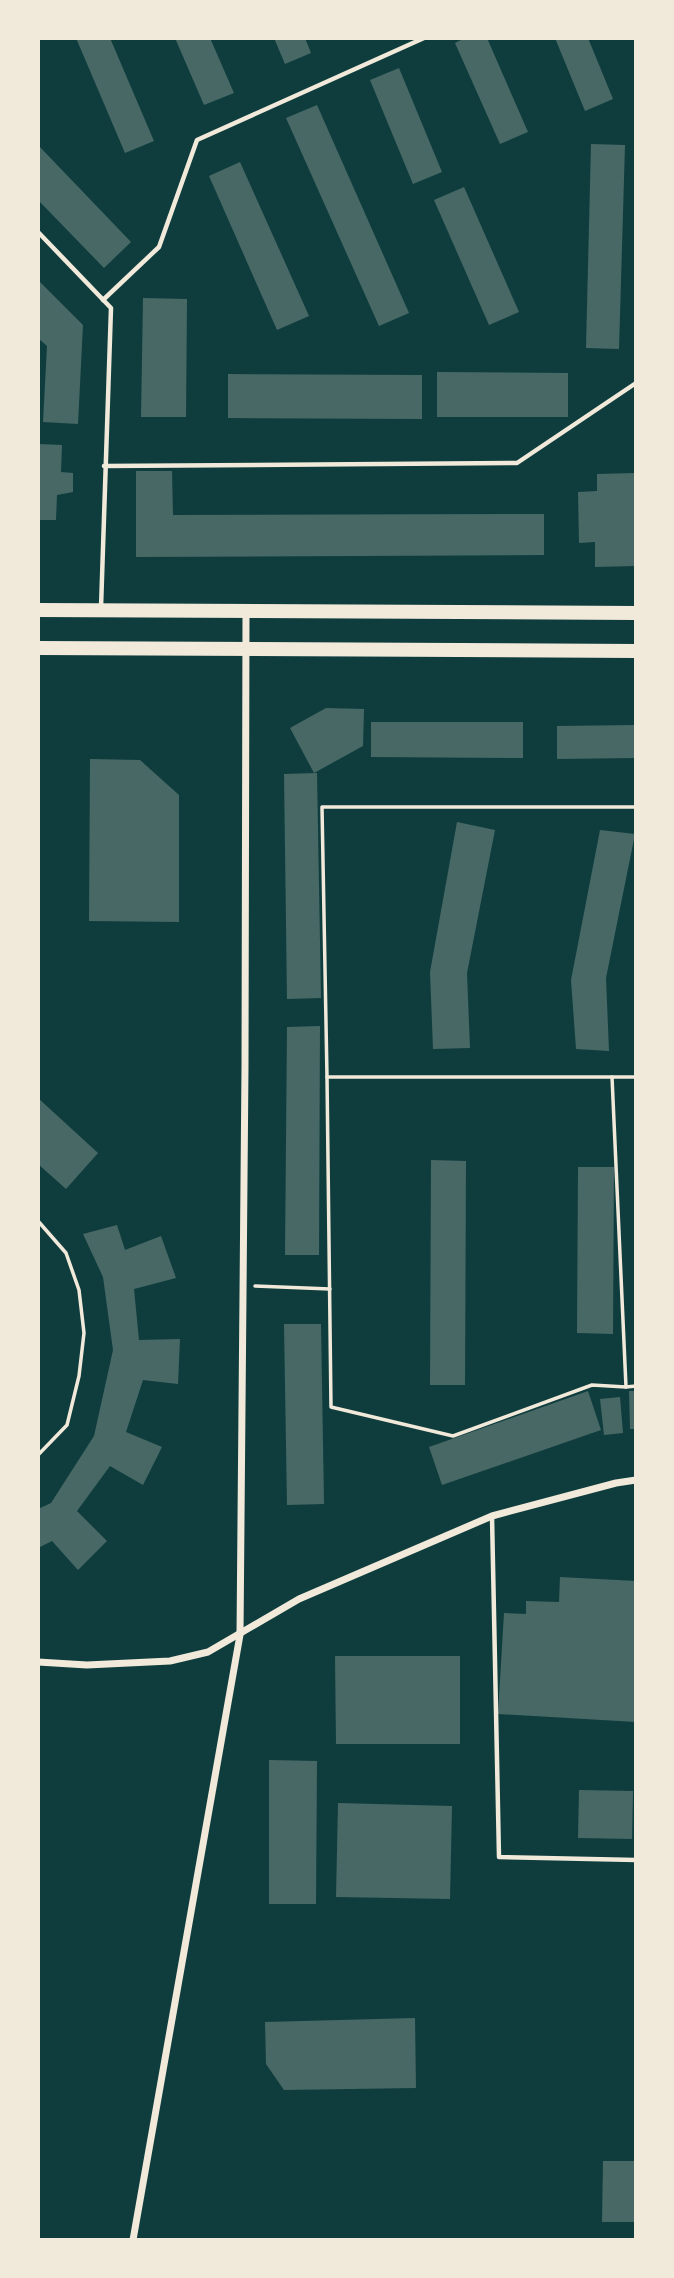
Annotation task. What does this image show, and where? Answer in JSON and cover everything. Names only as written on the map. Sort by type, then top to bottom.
[{"type":"main road","points":[[38,610],[635,613]]},
{"type":"main road","points":[[38,648],[635,651]]},
{"type":"street","points":[[132,2239],[240,1635],[246,610]]},
{"type":"street","points":[[38,1661],[87,1665],[170,1661],[208,1652],[299,1600],[492,1516],[635,1480]]},
{"type":"lane","points":[[103,300],[159,247],[197,140],[424,38]]},
{"type":"lane","points":[[38,232],[111,308],[101,610]]},
{"type":"lane","points":[[104,466],[517,463],[635,383]]},
{"type":"lane","points":[[492,1516],[499,1857],[635,1860]]},
{"type":"path","points":[[635,807],[322,807],[331,1407],[453,1436],[592,1385],[635,1386]]},
{"type":"path","points":[[327,1077],[635,1077]]},
{"type":"path","points":[[612,1077],[626,1387]]},
{"type":"path","points":[[38,1221],[66,1253],[79,1290],[84,1333],[79,1377],[67,1425],[38,1455]]},
{"type":"path","points":[[244,1286],[330,1289]]},
{"type":"building","points":[[76,38],[110,38],[154,141],[125,153]]},
{"type":"building","points":[[175,38],[210,38],[234,93],[204,105]]},
{"type":"building","points":[[274,38],[305,38],[311,53],[285,64]]},
{"type":"building","points":[[465,38],[487,38],[528,132],[500,144],[455,43]]},
{"type":"building","points":[[555,38],[588,38],[613,99],[585,111]]},
{"type":"building","points":[[399,68],[442,172],[413,184],[370,80]]},
{"type":"building","points":[[317,105],[409,313],[379,326],[286,118]]},
{"type":"building","points":[[591,144],[625,145],[619,349],[586,348]]},
{"type":"building","points":[[38,145],[131,242],[104,268],[38,200]]},
{"type":"building","points":[[240,162],[309,316],[277,330],[209,176]]},
{"type":"building","points":[[464,187],[519,312],[489,325],[434,200]]},
{"type":"building","points":[[38,280],[83,325],[78,424],[43,422],[47,346],[38,338]]},
{"type":"building","points":[[143,298],[187,299],[186,417],[141,417]]},
{"type":"building","points":[[437,372],[568,373],[568,417],[437,417]]},
{"type":"building","points":[[228,374],[422,375],[422,419],[228,418]]},
{"type":"building","points":[[38,444],[62,445],[61,472],[73,473],[73,492],[57,495],[56,520],[38,520]]},
{"type":"building","points":[[136,471],[172,471],[173,515],[544,514],[544,555],[136,557]]},
{"type":"building","points":[[636,473],[636,566],[595,567],[595,542],[579,543],[578,492],[597,491],[597,474]]},
{"type":"building","points":[[326,708],[364,709],[363,746],[314,773],[290,728]]},
{"type":"building","points":[[371,722],[523,722],[523,758],[371,757]]},
{"type":"building","points":[[636,725],[636,758],[557,759],[557,726]]},
{"type":"building","points":[[90,759],[140,760],[179,795],[179,922],[89,921]]},
{"type":"building","points":[[317,773],[321,998],[287,999],[284,774]]},
{"type":"building","points":[[457,822],[495,830],[467,973],[470,1048],[433,1049],[430,972]]},
{"type":"building","points":[[600,830],[635,834],[606,978],[609,1051],[576,1049],[571,980]]},
{"type":"building","points":[[320,1026],[319,1255],[285,1255],[287,1027]]},
{"type":"building","points":[[38,1098],[98,1153],[66,1189],[38,1164]]},
{"type":"building","points":[[431,1160],[466,1161],[465,1385],[430,1385]]},
{"type":"building","points":[[578,1167],[614,1167],[613,1334],[577,1333]]},
{"type":"building","points":[[117,1225],[125,1250],[161,1236],[176,1278],[134,1289],[139,1340],[180,1339],[178,1384],[143,1380],[126,1432],[162,1447],[143,1485],[110,1466],[77,1511],[107,1541],[78,1570],[52,1541],[38,1548],[38,1509],[51,1503],[94,1436],[113,1350],[103,1277],[83,1234]]},
{"type":"building","points":[[284,1324],[321,1324],[324,1504],[287,1505]]},
{"type":"building","points":[[588,1391],[601,1430],[442,1485],[429,1447]]},
{"type":"building","points":[[629,1391],[636,1391],[636,1429],[630,1429]]},
{"type":"building","points":[[620,1397],[623,1433],[604,1435],[600,1399]]},
{"type":"building","points":[[560,1577],[636,1581],[636,1722],[498,1714],[504,1613],[526,1614],[526,1601],[559,1602]]},
{"type":"building","points":[[335,1656],[460,1656],[460,1744],[336,1744]]},
{"type":"building","points":[[269,1760],[317,1761],[316,1904],[269,1904]]},
{"type":"building","points":[[579,1790],[633,1791],[632,1839],[578,1838]]},
{"type":"building","points":[[338,1803],[452,1806],[450,1899],[336,1897]]},
{"type":"building","points":[[415,2018],[416,2088],[284,2090],[266,2064],[265,2022]]},
{"type":"building","points":[[603,2161],[636,2161],[636,2222],[602,2222]]}]
